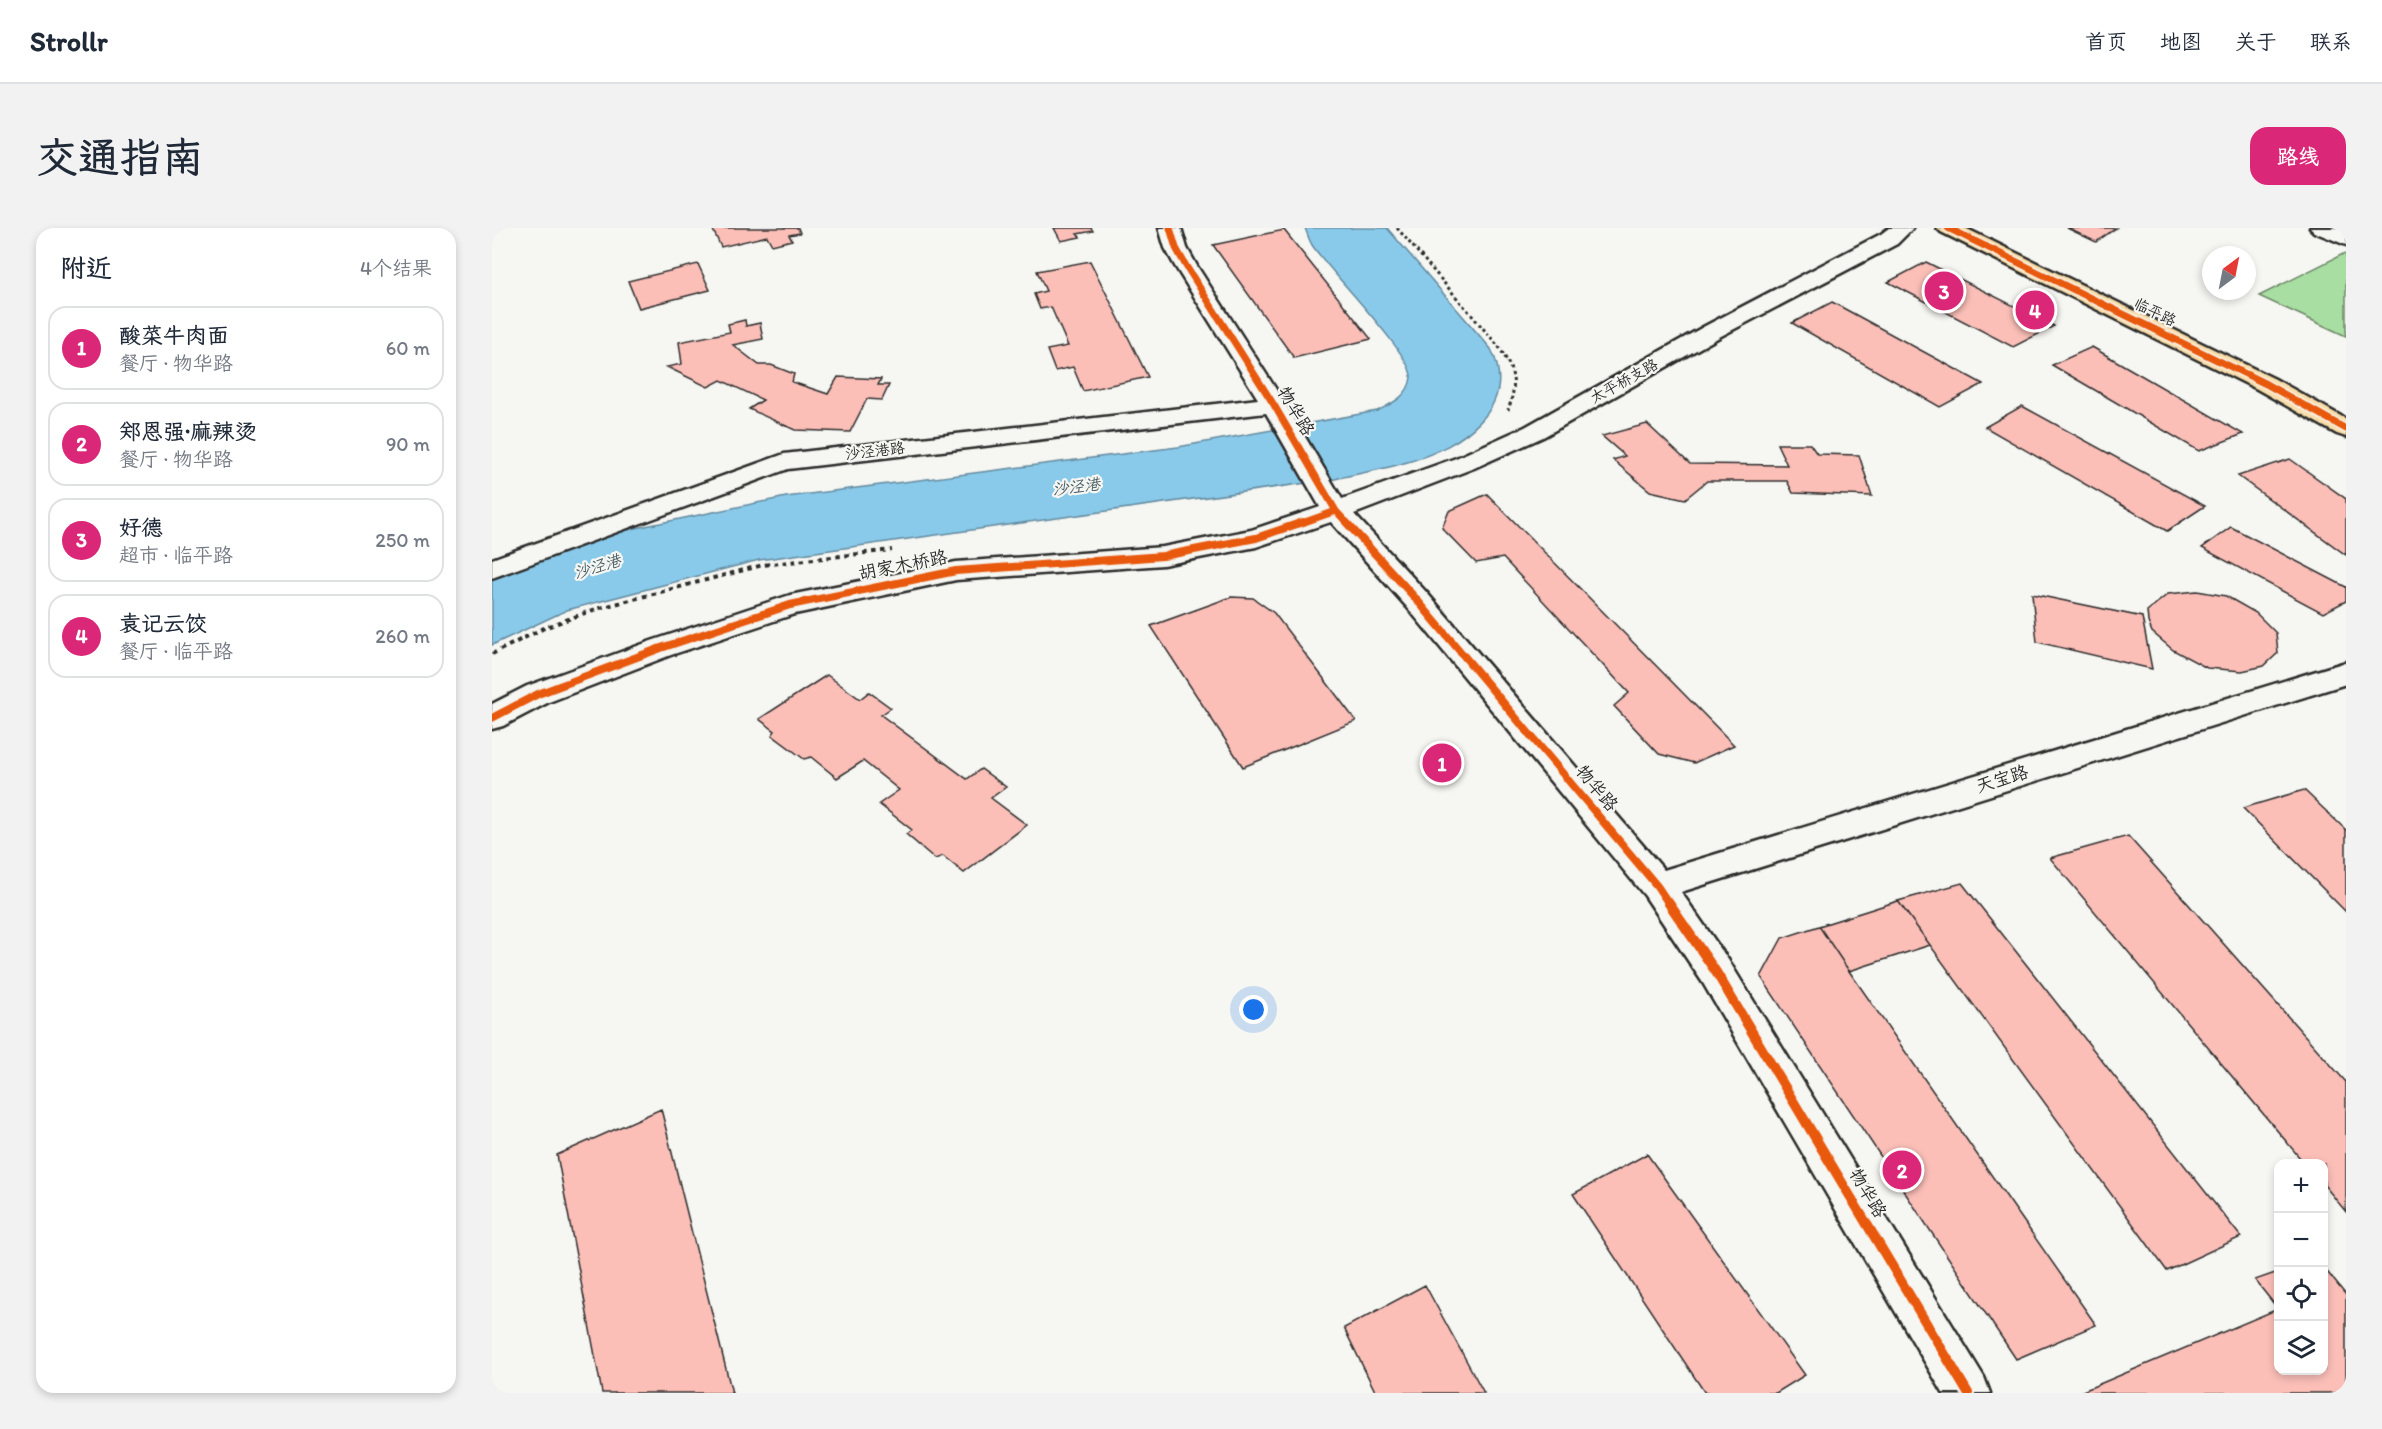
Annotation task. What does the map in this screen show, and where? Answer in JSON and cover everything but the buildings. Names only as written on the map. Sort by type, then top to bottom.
[{"type":"main road","name":"临平路","points":[[1948,228],[2266,384],[2346,429]]},
{"type":"street","name":"物华路","points":[[1170,228],[1176,248],[1186,266],[1280,416],[1336,511],[1417,600],[1658,886],[1716,972],[1968,1393]]},
{"type":"street","name":"太平桥支路","points":[[1336,511],[1464,463],[1534,432],[1713,332],[1889,239],[1902,228]]},
{"type":"street","points":[[2321,228],[2346,239]]},
{"type":"street","name":"沙泾港路","points":[[492,569],[538,550],[784,462],[1280,416]]},
{"type":"street","name":"胡家木桥路","points":[[492,718],[538,694],[661,648],[790,605],[956,571],[1163,556],[1256,538],[1336,511]]},
{"type":"street","name":"天宝路","points":[[1658,886],[2346,673]]},
{"type":"path","points":[[1397,228],[1486,329],[1509,363],[1515,391],[1505,418]]},
{"type":"path","points":[[492,654],[544,627],[644,596],[763,565],[895,549]]},
{"type":"green space","points":[[2343,254],[2346,255],[2346,336],[2259,296]]},
{"type":"water","name":"沙泾港","points":[[1305,228],[1387,228],[1491,349],[1498,370],[1498,389],[1492,406],[1481,421],[1466,434],[1449,445],[1411,461],[1335,479],[759,560],[567,610],[492,645],[492,577],[607,534],[786,497],[1178,447],[1377,411],[1383,408],[1404,394],[1410,384],[1408,366],[1385,332],[1312,245]]},
{"type":"cycle path","points":[[1170,228],[1176,248],[1186,266],[1274,405],[1336,511],[1417,600],[1657,886],[1716,972],[1968,1393]]},
{"type":"cycle path","points":[[1948,228],[2266,384],[2346,429]]},
{"type":"cycle path","points":[[492,718],[538,694],[661,648],[790,605],[956,571],[1163,556],[1256,538],[1336,511]]},
{"type":"place","name":"好德","points":[[1944,291]]},
{"type":"place","name":"袁记云饺","points":[[2035,310]]},
{"type":"place","name":"酸菜牛肉面","points":[[1442,763]]},
{"type":"place","name":"郑恩强·麻辣烫","points":[[1902,1170]]}]
